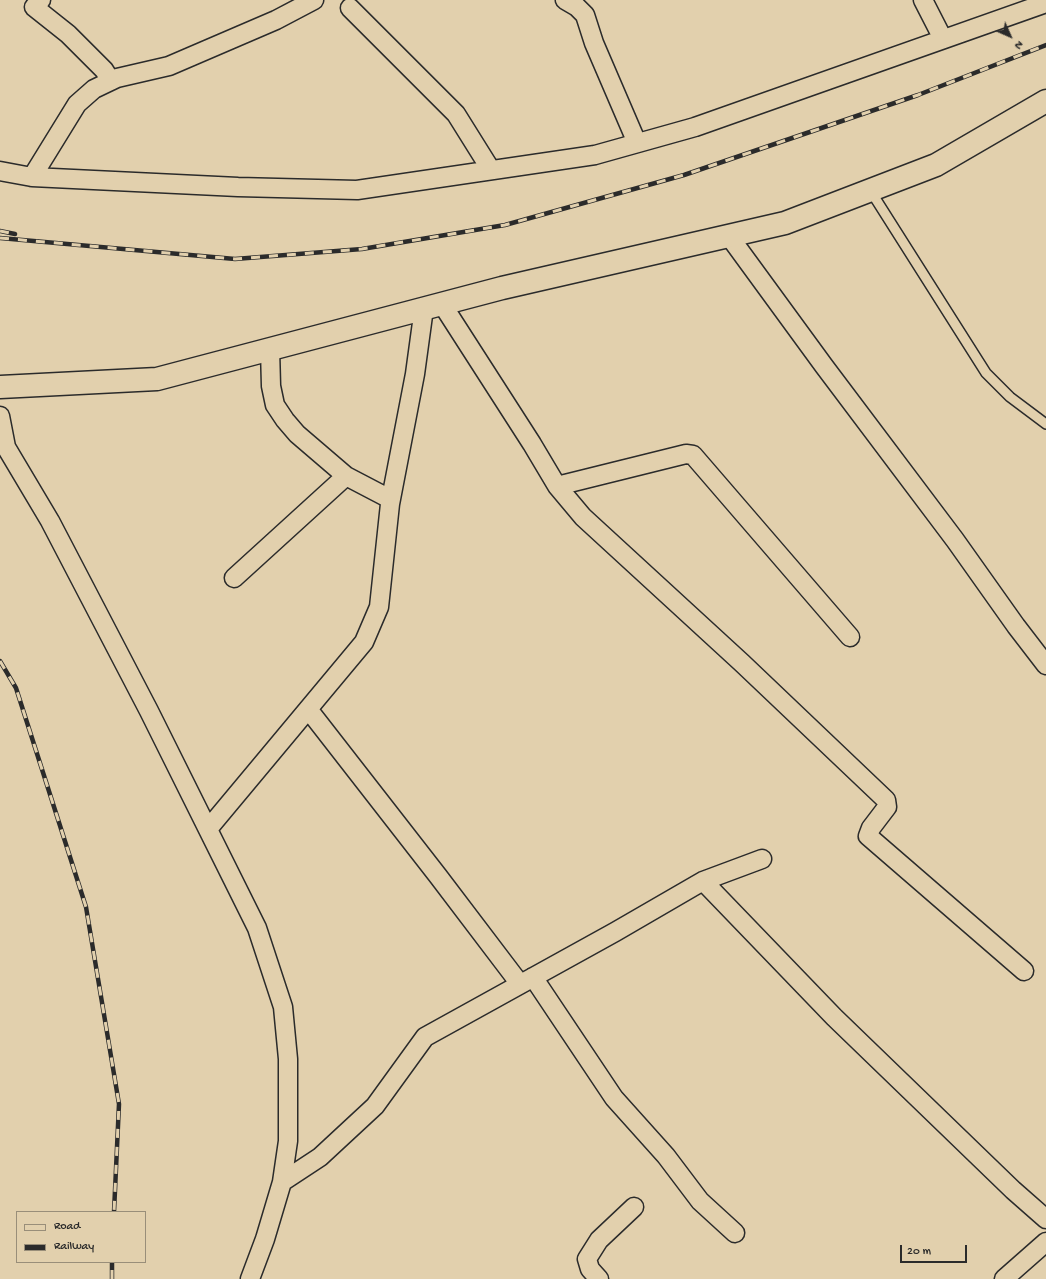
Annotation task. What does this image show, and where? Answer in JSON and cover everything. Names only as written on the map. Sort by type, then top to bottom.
[{"type":"street","points":[[41,0],[34,7],[68,34],[104,70],[111,81]]},
{"type":"street","points":[[32,177],[77,104],[94,89],[117,78],[169,66],[276,20],[314,0]]},
{"type":"street","points":[[565,0],[577,7],[585,16],[594,43],[637,143]]},
{"type":"street","points":[[923,0],[943,39]]},
{"type":"street","points":[[0,171],[32,177],[238,187],[356,190],[595,155],[695,127],[1046,3]]},
{"type":"street","points":[[350,8],[456,114],[491,170]]},
{"type":"street","points":[[0,387],[156,379],[510,286],[785,223],[936,165],[1046,101]]},
{"type":"street","points":[[729,236],[1046,665]]},
{"type":"street","points":[[433,306],[532,444],[557,486],[582,517],[742,663],[886,800],[887,807],[871,828],[868,836],[1024,971]]},
{"type":"street","points":[[208,829],[364,642],[379,607],[390,499],[415,374],[433,306]]},
{"type":"street","points":[[270,349],[271,386],[275,405],[284,420],[297,434],[346,476],[390,499]]},
{"type":"street","points":[[0,416],[6,447],[50,521],[149,711],[257,928],[283,1006],[288,1059],[288,1134],[282,1182],[265,1239],[250,1279]]},
{"type":"street","points":[[557,486],[686,454],[693,455],[850,637]]},
{"type":"street","points":[[234,578],[346,476]]},
{"type":"street","points":[[308,709],[438,876],[526,981],[614,1098],[666,1156],[700,1201],[735,1233]]},
{"type":"street","points":[[282,1182],[320,1157],[375,1106],[425,1037],[703,881],[762,859]]},
{"type":"street","points":[[703,881],[834,1017],[1013,1190],[1046,1219]]},
{"type":"street","points":[[599,1279],[590,1269],[587,1259],[598,1240],[634,1207]]},
{"type":"street","points":[[1004,1279],[1046,1242]]},
{"type":"lane","points":[[870,190],[986,373],[1010,397],[1046,424]]},
{"type":"railway","points":[[0,238],[235,259],[362,249],[505,225],[684,175],[918,95],[1046,45]]},
{"type":"railway","points":[[0,231],[15,234]]},
{"type":"railway","points":[[0,661],[16,688],[86,907],[119,1104],[114,1211]]},
{"type":"railway","points":[[112,1263],[112,1279]]}]
